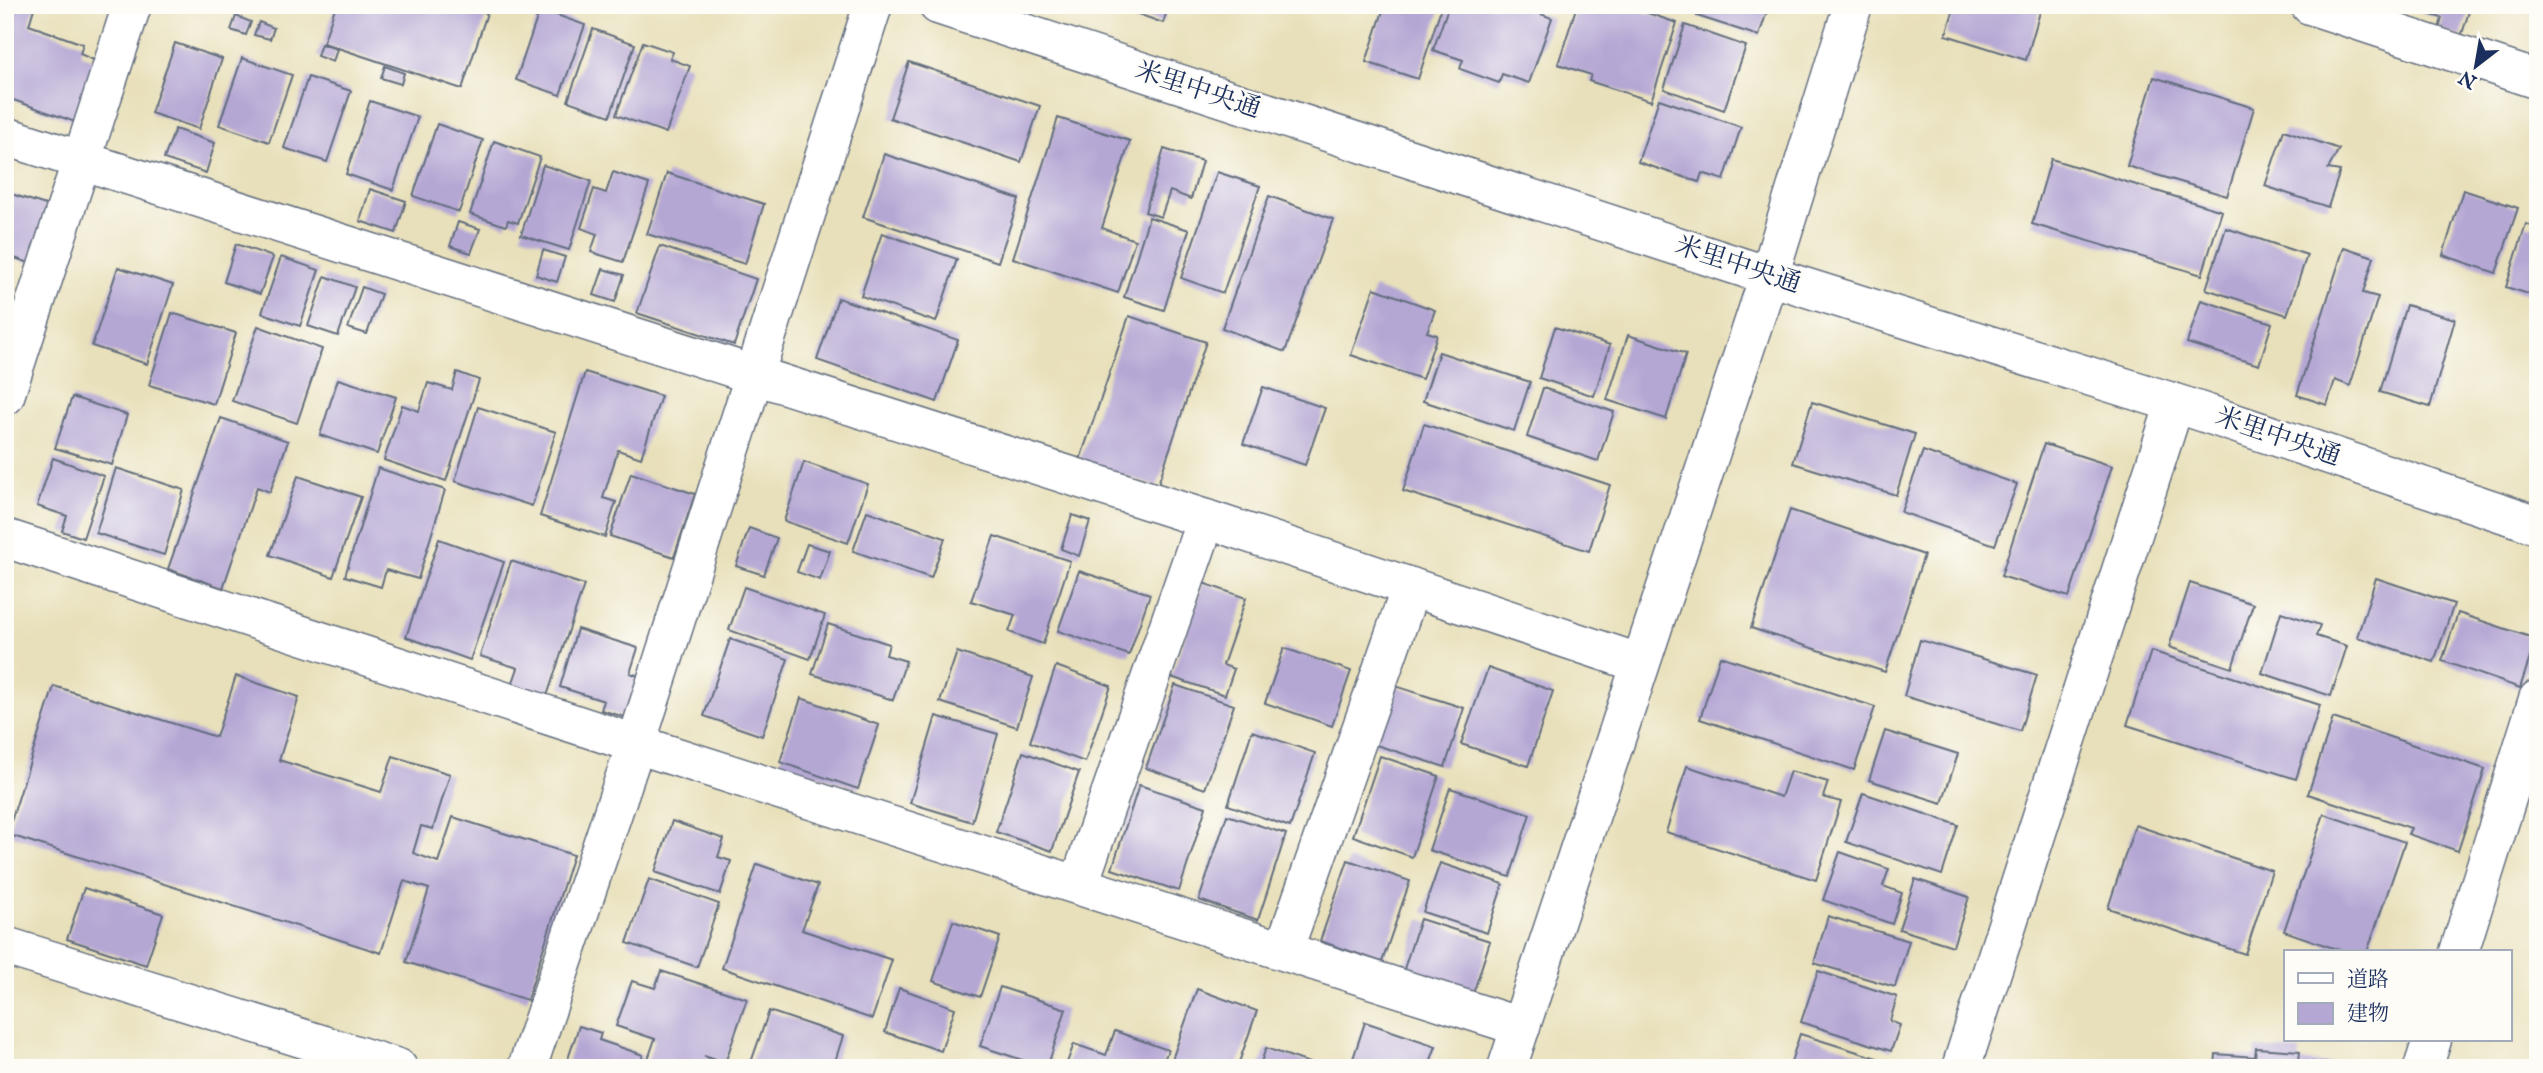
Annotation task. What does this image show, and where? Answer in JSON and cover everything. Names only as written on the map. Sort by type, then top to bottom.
[{"type":"street","points":[[5,396],[132,5]]},
{"type":"street","points":[[527,1068],[636,744],[873,5]]},
{"type":"street","name":"米里中央通","points":[[937,5],[1769,276],[2175,403],[2538,525]]},
{"type":"street","points":[[1507,1068],[1769,276],[1853,5]]},
{"type":"street","points":[[2310,5],[2538,80]]},
{"type":"street","points":[[5,136],[1206,519],[1639,663]]},
{"type":"street","points":[[1961,1068],[2175,403]]},
{"type":"street","points":[[1079,884],[1206,519]]},
{"type":"street","points":[[5,538],[636,744],[1284,949],[1521,1027]]},
{"type":"street","points":[[1284,949],[1411,587]]},
{"type":"street","points":[[2460,950],[2538,699]]},
{"type":"street","points":[[5,946],[398,1068]]},
{"type":"street","points":[[2423,1068],[2431,1042]]},
{"type":"building","points":[[5,5],[35,5],[29,25],[83,44],[80,54],[96,61],[75,122],[5,97]]},
{"type":"building","points":[[336,5],[464,5],[487,13],[462,89],[323,43]]},
{"type":"building","points":[[1113,5],[1169,5],[1163,23]]},
{"type":"building","points":[[1385,5],[1442,5],[1418,79],[1366,62]]},
{"type":"building","points":[[1449,5],[1515,5],[1552,18],[1529,83],[1502,74],[1499,83],[1460,69],[1463,60],[1433,50]]},
{"type":"building","points":[[1577,5],[1624,5],[1677,23],[1651,101],[1589,81],[1591,75],[1558,64]]},
{"type":"building","points":[[1701,5],[1769,5],[1759,36],[1697,16]]},
{"type":"building","points":[[1955,5],[2042,5],[2026,60],[1946,35]]},
{"type":"building","points":[[2423,5],[2471,5],[2461,37],[2439,29],[2442,18],[2421,12]]},
{"type":"building","points":[[540,9],[585,25],[560,95],[516,80]]},
{"type":"building","points":[[236,16],[251,22],[246,35],[231,30]]},
{"type":"building","points":[[259,22],[274,28],[270,39],[254,35]]},
{"type":"building","points":[[1685,25],[1746,46],[1724,110],[1664,89]]},
{"type":"building","points":[[593,29],[635,44],[610,116],[568,101]]},
{"type":"building","points":[[643,42],[673,52],[670,59],[690,66],[666,133],[616,115]]},
{"type":"building","points":[[175,43],[222,59],[199,129],[151,113]]},
{"type":"building","points":[[321,44],[337,49],[333,62],[317,56]]},
{"type":"building","points":[[242,58],[292,75],[269,142],[219,125]]},
{"type":"building","points":[[909,62],[1040,106],[1021,162],[890,118]]},
{"type":"building","points":[[385,66],[404,73],[401,84],[381,78]]},
{"type":"building","points":[[308,77],[351,91],[327,162],[284,148]]},
{"type":"building","points":[[2154,77],[2254,108],[2227,196],[2127,166]]},
{"type":"building","points":[[1659,99],[1741,127],[1724,180],[1702,173],[1699,182],[1638,162]]},
{"type":"building","points":[[370,101],[418,117],[393,190],[346,174]]},
{"type":"building","points":[[1058,118],[1130,141],[1102,228],[1135,240],[1118,293],[1013,258]]},
{"type":"building","points":[[437,124],[483,140],[459,212],[413,196]]},
{"type":"building","points":[[175,129],[215,143],[206,173],[164,159]]},
{"type":"building","points":[[2284,130],[2339,149],[2328,169],[2340,171],[2328,207],[2265,186]]},
{"type":"building","points":[[494,141],[540,157],[518,223],[508,220],[506,226],[470,214]]},
{"type":"building","points":[[1164,149],[1202,161],[1191,199],[1170,191],[1161,217],[1145,212]]},
{"type":"building","points":[[884,154],[1019,199],[998,262],[863,217]]},
{"type":"building","points":[[2051,159],[2222,211],[2202,275],[2032,224]]},
{"type":"building","points":[[543,165],[591,181],[569,250],[521,235]]},
{"type":"building","points":[[613,172],[649,184],[623,262],[591,252],[597,234],[581,228],[594,189],[606,193]]},
{"type":"building","points":[[1217,172],[1260,186],[1223,293],[1181,278]]},
{"type":"building","points":[[667,173],[764,204],[745,264],[647,234]]},
{"type":"building","points":[[370,189],[406,201],[396,233],[360,221]]},
{"type":"building","points":[[2463,190],[2518,208],[2496,273],[2443,255]]},
{"type":"building","points":[[5,192],[58,209],[39,266],[5,255]]},
{"type":"building","points":[[1269,196],[1333,219],[1285,352],[1222,328]]},
{"type":"building","points":[[1149,217],[1189,230],[1164,310],[1124,297]]},
{"type":"building","points":[[458,222],[480,229],[471,253],[450,246]]},
{"type":"building","points":[[2526,224],[2538,228],[2538,297],[2506,287]]},
{"type":"building","points":[[2226,228],[2307,255],[2287,315],[2206,289]]},
{"type":"building","points":[[882,233],[957,259],[936,322],[861,296]]},
{"type":"building","points":[[236,244],[273,257],[260,294],[224,282]]},
{"type":"building","points":[[660,246],[756,279],[734,345],[637,313]]},
{"type":"building","points":[[2344,247],[2374,257],[2363,293],[2378,297],[2350,386],[2335,380],[2327,405],[2297,395]]},
{"type":"building","points":[[543,250],[565,257],[557,282],[536,275]]},
{"type":"building","points":[[281,257],[319,270],[300,326],[262,313]]},
{"type":"building","points":[[118,267],[173,285],[147,364],[92,346]]},
{"type":"building","points":[[603,269],[624,275],[615,302],[594,295]]},
{"type":"building","points":[[325,276],[355,287],[338,336],[308,326]]},
{"type":"building","points":[[362,287],[381,294],[367,334],[348,328]]},
{"type":"building","points":[[1374,288],[1435,310],[1427,332],[1437,335],[1422,379],[1351,355]]},
{"type":"building","points":[[838,298],[958,340],[937,402],[817,360]]},
{"type":"building","points":[[2201,300],[2272,323],[2259,365],[2187,343]]},
{"type":"building","points":[[2406,305],[2455,319],[2430,407],[2380,392]]},
{"type":"building","points":[[172,313],[236,333],[214,404],[149,385]]},
{"type":"building","points":[[1129,316],[1206,342],[1157,487],[1080,460]]},
{"type":"building","points":[[258,326],[322,349],[297,423],[232,401]]},
{"type":"building","points":[[1555,327],[1610,345],[1594,396],[1539,378]]},
{"type":"building","points":[[1628,335],[1686,354],[1666,419],[1607,400]]},
{"type":"building","points":[[1439,352],[1530,382],[1514,431],[1423,401]]},
{"type":"building","points":[[457,372],[479,380],[446,481],[384,460],[402,405],[419,411],[428,383],[452,390]]},
{"type":"building","points":[[585,372],[661,396],[641,458],[618,450],[603,498],[616,502],[605,537],[540,516]]},
{"type":"building","points":[[338,379],[396,397],[377,454],[320,435]]},
{"type":"building","points":[[1263,387],[1325,408],[1305,465],[1243,444]]},
{"type":"building","points":[[1543,388],[1614,412],[1598,461],[1527,437]]},
{"type":"building","points":[[72,397],[127,415],[112,465],[55,448]]},
{"type":"building","points":[[1812,402],[1915,434],[1896,495],[1793,463]]},
{"type":"building","points":[[478,407],[556,432],[532,506],[455,481]]},
{"type":"building","points":[[221,418],[288,441],[270,492],[257,487],[223,588],[168,569]]},
{"type":"building","points":[[1424,424],[1610,485],[1589,551],[1403,491]]},
{"type":"building","points":[[2044,444],[2112,466],[2069,597],[2001,576]]},
{"type":"building","points":[[1923,451],[2017,484],[1995,545],[1901,512]]},
{"type":"building","points":[[53,458],[104,476],[83,538],[62,531],[67,516],[37,506]]},
{"type":"building","points":[[804,462],[868,484],[848,543],[784,521]]},
{"type":"building","points":[[116,468],[184,490],[164,555],[96,533]]},
{"type":"building","points":[[378,468],[445,490],[418,579],[386,570],[381,587],[345,576]]},
{"type":"building","points":[[631,473],[695,494],[674,557],[610,536]]},
{"type":"building","points":[[298,476],[361,497],[333,577],[270,555]]},
{"type":"building","points":[[1790,510],[1924,555],[1885,672],[1751,628]]},
{"type":"building","points":[[867,511],[945,538],[931,578],[853,551]]},
{"type":"building","points":[[1072,515],[1090,521],[1079,556],[1061,549]]},
{"type":"building","points":[[749,528],[777,538],[764,575],[736,566]]},
{"type":"building","points":[[994,536],[1070,561],[1043,644],[1009,632],[1015,615],[971,601]]},
{"type":"building","points":[[439,539],[504,562],[470,660],[406,637]]},
{"type":"building","points":[[807,544],[830,551],[820,580],[797,572]]},
{"type":"building","points":[[511,561],[584,585],[546,699],[511,688],[518,668],[480,656]]},
{"type":"building","points":[[1079,571],[1150,594],[1129,655],[1058,631]]},
{"type":"building","points":[[2376,578],[2454,604],[2434,662],[2357,637]]},
{"type":"building","points":[[1203,583],[1246,598],[1223,665],[1234,669],[1225,695],[1171,677]]},
{"type":"building","points":[[2190,583],[2253,604],[2232,668],[2169,647]]},
{"type":"building","points":[[744,587],[825,615],[810,659],[729,630]]},
{"type":"building","points":[[2281,612],[2320,625],[2316,636],[2347,646],[2331,696],[2262,673]]},
{"type":"building","points":[[2458,613],[2536,639],[2520,688],[2442,661]]},
{"type":"building","points":[[828,624],[889,644],[886,655],[906,661],[893,700],[812,674]]},
{"type":"building","points":[[577,629],[638,648],[630,673],[648,679],[635,720],[601,710],[604,701],[560,687]]},
{"type":"building","points":[[730,639],[788,659],[762,736],[704,716]]},
{"type":"building","points":[[1920,640],[2037,675],[2020,731],[1904,696]]},
{"type":"building","points":[[1284,648],[1351,671],[1332,726],[1265,703]]},
{"type":"building","points":[[2151,651],[2320,705],[2296,779],[2127,725]]},
{"type":"building","points":[[957,652],[1033,677],[1017,727],[940,702]]},
{"type":"building","points":[[1720,656],[1875,707],[1854,770],[1700,719]]},
{"type":"building","points":[[1056,666],[1111,686],[1085,762],[1030,742]]},
{"type":"building","points":[[1488,668],[1553,691],[1528,766],[1461,744]]},
{"type":"building","points":[[236,676],[299,697],[279,760],[381,792],[393,756],[450,774],[433,829],[421,826],[413,853],[438,862],[453,817],[573,855],[527,1000],[406,962],[429,889],[404,881],[381,953],[7,834],[54,686],[216,737]]},
{"type":"building","points":[[1175,685],[1234,705],[1205,789],[1146,768]]},
{"type":"building","points":[[1392,685],[1464,708],[1445,767],[1373,744]]},
{"type":"building","points":[[801,698],[879,725],[858,789],[780,762]]},
{"type":"building","points":[[936,716],[998,734],[972,822],[910,803]]},
{"type":"building","points":[[2333,718],[2485,769],[2458,851],[2408,834],[2411,828],[2308,794]]},
{"type":"building","points":[[1252,731],[1315,753],[1290,827],[1228,805]]},
{"type":"building","points":[[1885,731],[1958,754],[1942,803],[1869,780]]},
{"type":"building","points":[[1023,752],[1079,772],[1052,851],[996,832]]},
{"type":"building","points":[[1380,756],[1439,776],[1412,857],[1353,836]]},
{"type":"building","points":[[1687,766],[1781,797],[1790,771],[1828,782],[1823,797],[1841,802],[1816,880],[1666,832]]},
{"type":"building","points":[[1139,785],[1206,807],[1179,891],[1112,869]]},
{"type":"building","points":[[1450,788],[1530,814],[1510,877],[1429,850]]},
{"type":"building","points":[[1863,793],[1958,825],[1942,875],[1846,842]]},
{"type":"building","points":[[2324,814],[2405,842],[2368,950],[2339,950],[2284,931]]},
{"type":"building","points":[[1227,815],[1286,834],[1258,920],[1199,900]]},
{"type":"building","points":[[672,821],[724,839],[718,857],[731,861],[720,894],[655,872]]},
{"type":"building","points":[[2135,825],[2272,871],[2245,954],[2108,908]]},
{"type":"building","points":[[1840,852],[1889,869],[1883,886],[1902,893],[1892,924],[1823,900]]},
{"type":"building","points":[[1348,860],[1410,881],[1382,962],[1320,941]]},
{"type":"building","points":[[1440,863],[1503,884],[1487,933],[1423,912]]},
{"type":"building","points":[[757,864],[818,885],[802,930],[892,960],[872,1019],[722,968]]},
{"type":"building","points":[[649,879],[719,904],[697,967],[627,943]]},
{"type":"building","points":[[1915,879],[1969,897],[1953,946],[1899,929]]},
{"type":"building","points":[[84,888],[163,914],[146,965],[67,939]]},
{"type":"building","points":[[1828,916],[1909,941],[1895,987],[1814,963]]},
{"type":"building","points":[[1420,919],[1490,941],[1473,994],[1403,972]]},
{"type":"building","points":[[953,921],[1000,937],[980,997],[933,981]]},
{"type":"building","points":[[661,971],[747,999],[725,1063],[704,1056],[719,1062],[717,1068],[645,1068],[655,1039],[616,1026],[632,981],[655,988]]},
{"type":"building","points":[[1818,971],[1897,997],[1890,1021],[1900,1025],[1891,1051],[1801,1022]]},
{"type":"building","points":[[1000,987],[1066,1009],[1047,1068],[980,1046]]},
{"type":"building","points":[[899,988],[955,1008],[941,1051],[885,1032]]},
{"type":"building","points":[[1197,989],[1257,1011],[1237,1068],[1169,1068]]},
{"type":"building","points":[[769,1011],[843,1036],[833,1068],[820,1063],[818,1068],[749,1068]]},
{"type":"building","points":[[1365,1022],[1436,1046],[1428,1068],[1350,1068]]},
{"type":"building","points":[[579,1026],[601,1033],[599,1040],[643,1055],[639,1068],[565,1068]]},
{"type":"building","points":[[1115,1031],[1168,1050],[1161,1068],[1065,1068],[1074,1044],[1106,1055]]},
{"type":"building","points":[[1800,1034],[1899,1065],[1898,1068],[1789,1068]]},
{"type":"building","points":[[1266,1048],[1318,1066],[1259,1068]]},
{"type":"building","points":[[2256,1048],[2300,1051],[2299,1061],[2351,1068],[2215,1068],[2216,1054],[2255,1057]]}]
